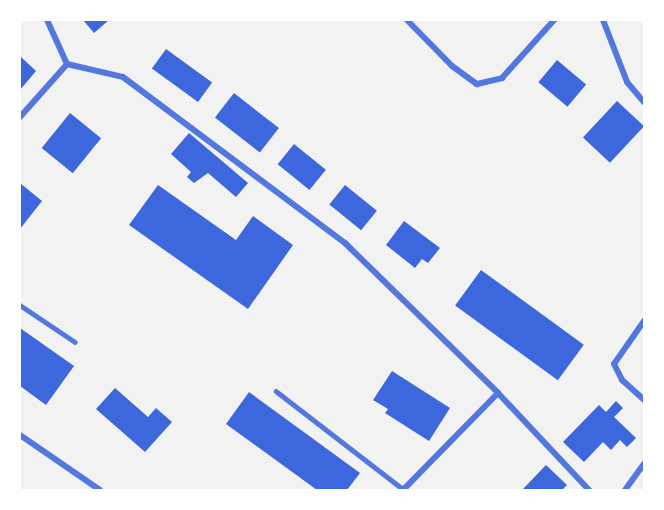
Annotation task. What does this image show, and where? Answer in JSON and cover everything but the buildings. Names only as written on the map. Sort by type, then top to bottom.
[{"type":"street","points":[[47,20],[67,64]]},
{"type":"street","points":[[407,20],[452,66],[477,84],[502,78],[554,20]]},
{"type":"street","points":[[603,20],[627,82],[645,102]]},
{"type":"street","points":[[20,117],[67,64]]},
{"type":"street","points":[[67,64],[123,77],[345,243],[498,393],[589,490]]},
{"type":"street","points":[[645,321],[614,364],[622,380],[645,400]]},
{"type":"street","points":[[404,490],[498,393]]},
{"type":"street","points":[[20,435],[100,490]]},
{"type":"street","points":[[625,490],[645,464]]},
{"type":"lane","points":[[20,305],[75,342]]},
{"type":"lane","points":[[276,391],[404,490]]}]
